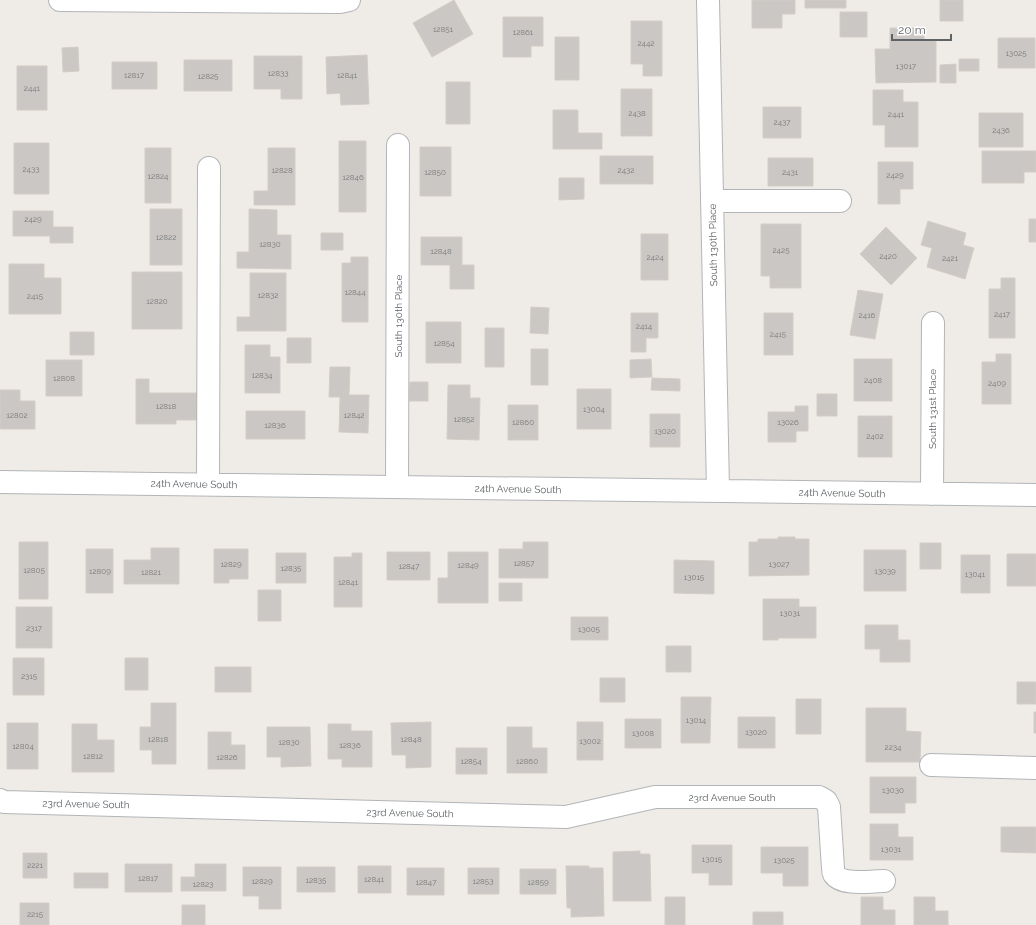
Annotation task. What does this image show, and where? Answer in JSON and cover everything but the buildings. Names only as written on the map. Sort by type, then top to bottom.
[{"type":"street","points":[[60,0],[332,2],[348,0]]},
{"type":"street","name":"South 130th Place","points":[[708,0],[718,490]]},
{"type":"street","name":"South 130th Place","points":[[397,487],[398,146]]},
{"type":"street","points":[[208,484],[209,168]]},
{"type":"street","points":[[712,201],[840,201]]},
{"type":"street","name":"South 131st Place","points":[[932,494],[933,323]]},
{"type":"street","name":"24th Avenue South","points":[[0,482],[1036,495]]},
{"type":"street","points":[[931,765],[1036,768]]},
{"type":"street","name":"23rd Avenue South","points":[[0,800],[4,802],[566,817],[655,797],[819,797],[826,801],[829,807],[834,874],[841,880],[850,882],[884,881]]}]
